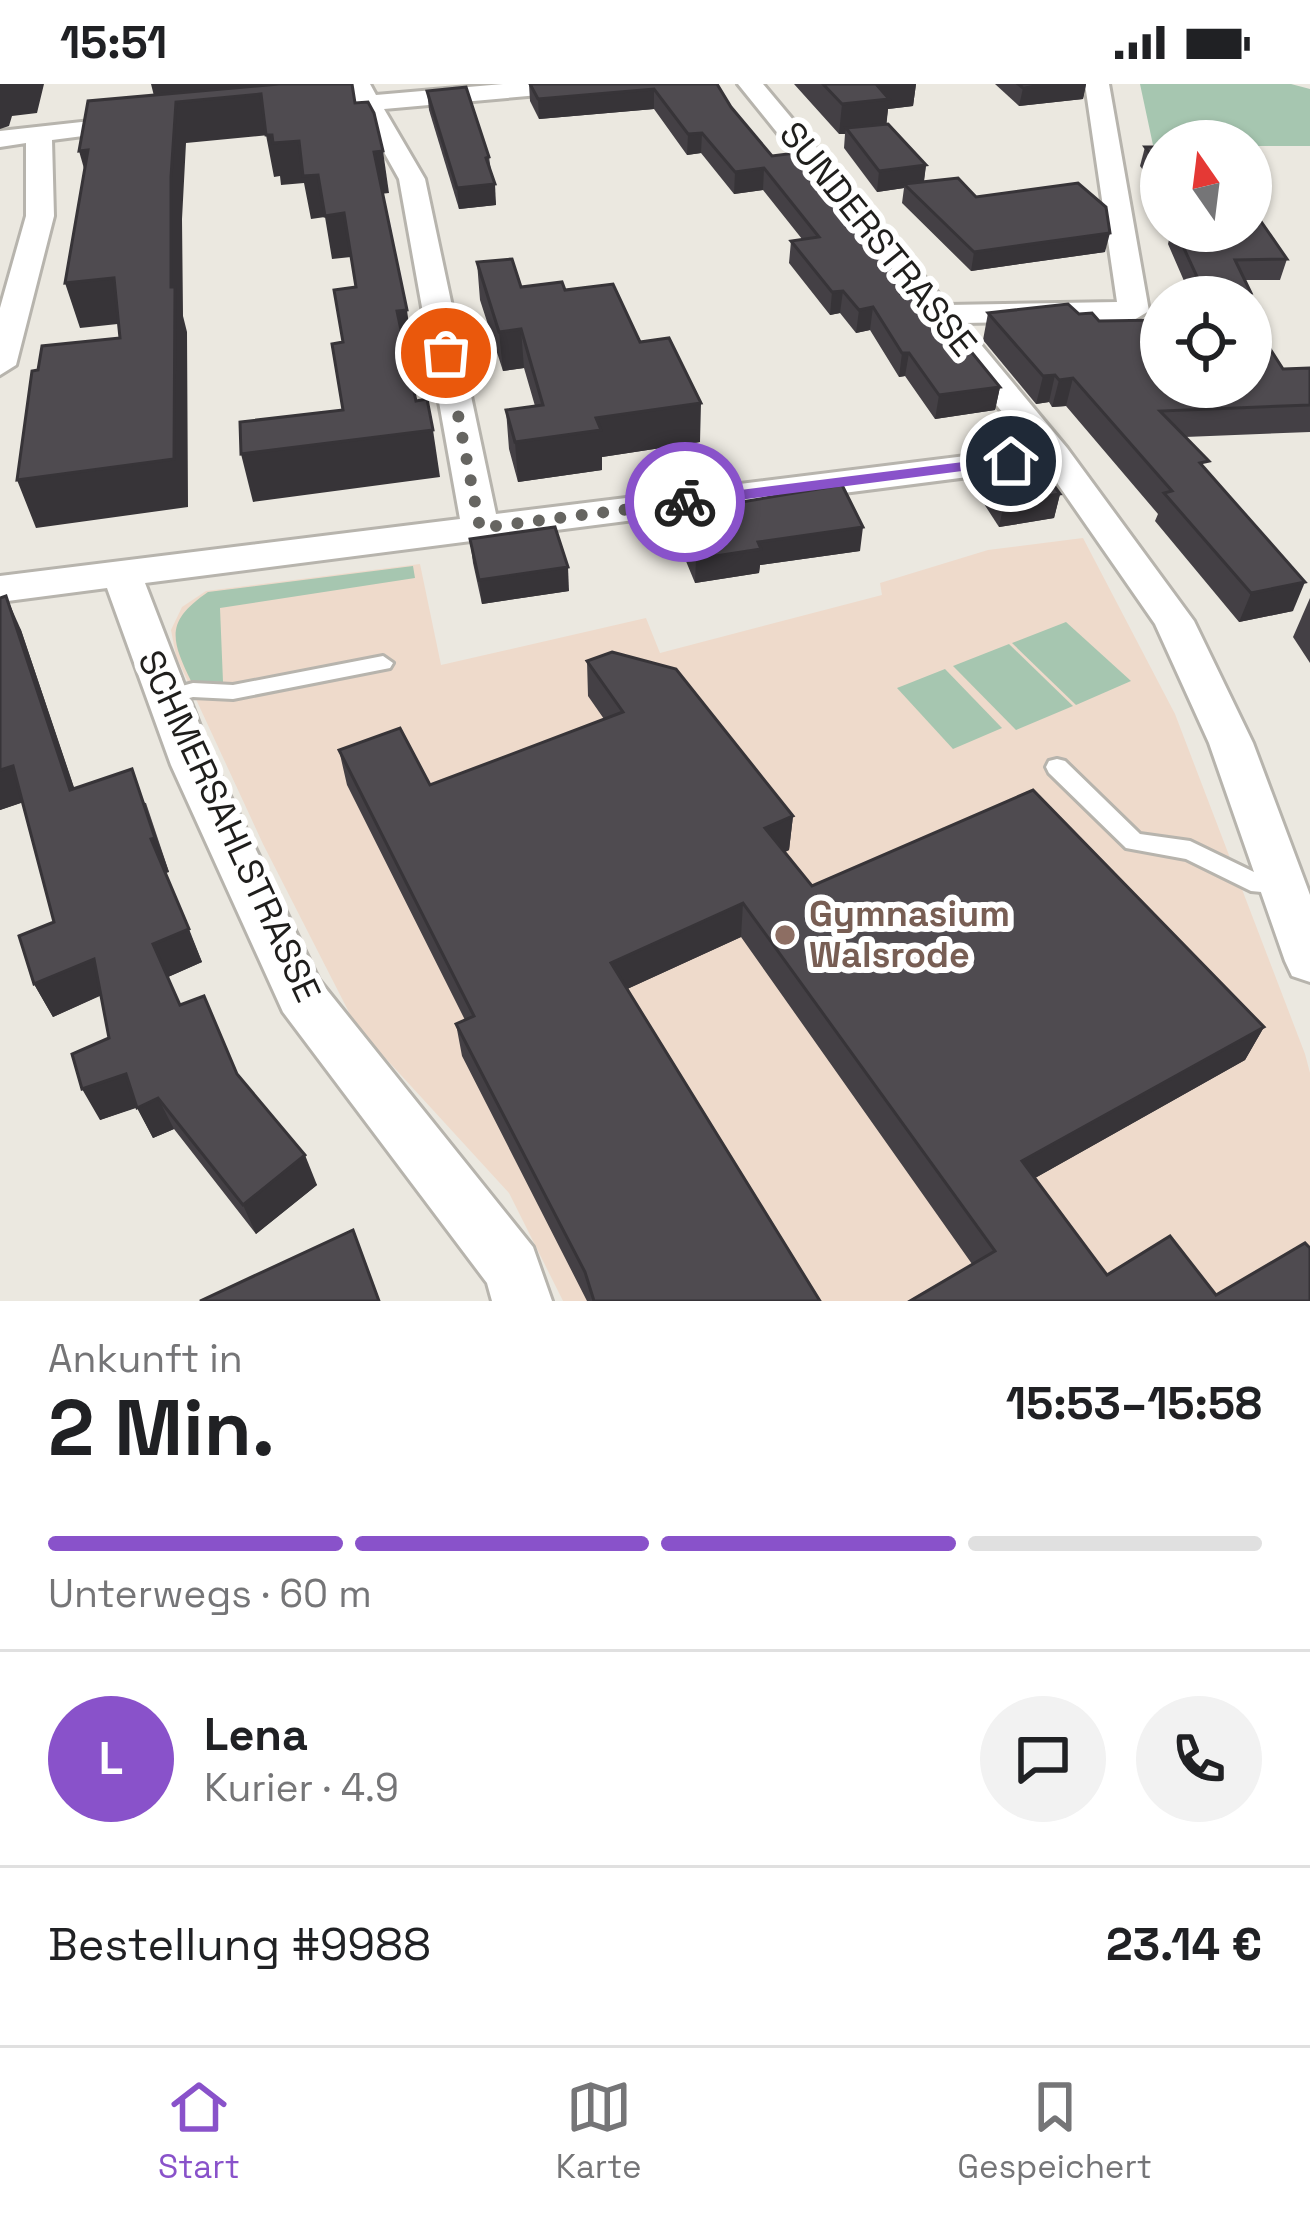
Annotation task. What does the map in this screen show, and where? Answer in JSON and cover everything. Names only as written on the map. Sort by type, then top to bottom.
[{"type":"street","points":[[274,111],[362,93],[584,84]]},
{"type":"street","name":"SUNDERSTRASSE","points":[[750,84],[1055,455],[1174,621],[1231,743],[1310,961]]},
{"type":"street","points":[[941,314],[1134,311],[1097,84]]},
{"type":"street","points":[[362,93],[412,179],[480,528]]},
{"type":"street","points":[[0,139],[160,121]]},
{"type":"street","points":[[0,365],[40,216],[39,135]]},
{"type":"street","points":[[0,589],[1055,455]]},
{"type":"street","name":"SCHMERSAHLSTRASSE","points":[[123,573],[131,608],[167,697],[301,996],[512,1268],[522,1301]]},
{"type":"lane","points":[[167,697],[193,690],[232,692],[383,663]]},
{"type":"lane","points":[[1057,767],[1134,842],[1190,850],[1251,881],[1284,884]]},
{"type":"shaded area","name":"Gymnasium Walsrode","points":[[1083,538],[1175,714],[1305,1054],[1310,1073],[1310,1301],[563,1301],[509,1193],[356,1026],[263,844],[176,656],[171,630],[182,607],[206,591],[420,564],[441,665],[646,618],[660,653],[882,595],[880,583],[988,550]]},
{"type":"green space","points":[[1140,84],[1291,84],[1310,89],[1310,146],[1272,146],[1272,120],[1148,120]]},
{"type":"green space","points":[[413,566],[415,578],[220,608],[223,682],[191,681],[176,631],[185,612],[208,592]]},
{"type":"green space","points":[[1066,622],[1131,681],[1076,705],[1012,643]]},
{"type":"green space","points":[[1009,644],[1073,706],[1016,730],[953,666]]},
{"type":"green space","points":[[945,669],[1002,728],[953,749],[897,688]]},
{"type":"building","points":[[279,84],[352,84],[355,103],[368,102],[374,113],[383,151],[374,152],[407,310],[397,311],[416,401],[427,399],[433,430],[241,454],[240,422],[343,410],[332,344],[343,342],[334,290],[356,287],[344,213],[325,216],[318,175],[303,176],[299,141],[273,143],[272,135],[266,135],[261,94],[176,102],[171,177],[174,459],[17,480],[32,371],[38,370],[42,346],[120,338],[114,278],[65,283],[88,150],[79,151],[88,101]]},
{"type":"building","points":[[530,84],[717,84],[772,156],[795,153],[937,324],[947,322],[1000,387],[939,395],[909,353],[902,353],[873,307],[859,310],[843,291],[832,292],[791,241],[819,237],[764,168],[735,172],[702,133],[688,134],[654,89],[538,99]]},
{"type":"building","points":[[823,84],[876,84],[889,99],[842,104]]},
{"type":"building","points":[[466,87],[495,184],[457,188],[427,91]]},
{"type":"building","points":[[888,124],[926,165],[879,171],[846,128]]},
{"type":"building","points":[[958,178],[976,197],[1078,183],[1106,207],[1110,233],[974,252],[904,184]]},
{"type":"building","points":[[1272,237],[1287,259],[1235,260],[1243,276],[1197,276],[1186,252],[1272,252]]},
{"type":"building","points":[[512,259],[521,287],[562,282],[565,290],[613,284],[640,342],[669,338],[701,403],[596,418],[601,430],[515,442],[506,410],[543,405],[521,329],[499,332],[477,262]]},
{"type":"building","points":[[1068,304],[1079,314],[1092,313],[1099,321],[1140,320],[1140,408],[1235,408],[1160,411],[1209,461],[1200,463],[1305,582],[1251,593],[1164,493],[1172,491],[1073,378],[1043,376],[988,313]]},
{"type":"building","points":[[1272,352],[1283,369],[1310,368],[1310,405],[1272,407]]},
{"type":"building","points":[[1034,458],[1060,494],[1004,503],[979,466]]},
{"type":"building","points":[[842,485],[863,527],[758,542],[761,549],[696,559],[677,513]]},
{"type":"building","points":[[555,527],[568,567],[479,580],[470,539]]},
{"type":"building","points":[[6,596],[70,790],[132,769],[155,838],[151,839],[189,929],[153,944],[180,1005],[204,996],[237,1074],[305,1155],[243,1205],[158,1098],[137,1108],[126,1074],[82,1089],[72,1054],[109,1038],[94,959],[34,984],[19,936],[54,922],[13,766],[0,770],[0,598]]},
{"type":"building","points":[[612,652],[676,669],[793,816],[765,828],[812,886],[1033,790],[1264,1027],[1022,1161],[1107,1275],[1170,1236],[1216,1295],[1305,1243],[1310,1248],[1310,1301],[910,1301],[995,1251],[743,903],[611,963],[820,1301],[594,1301],[585,1272],[456,1024],[474,1016],[339,750],[400,728],[430,785],[623,712],[587,661]]},
{"type":"building","points":[[353,1230],[379,1301],[200,1301]]},
{"type":"way so far","points":[[446,353],[480,528],[685,502]]},
{"type":"place","name":"Gymnasium Walsrode","points":[[785,935]]},
{"type":"route","points":[[685,502],[1011,461]]}]
